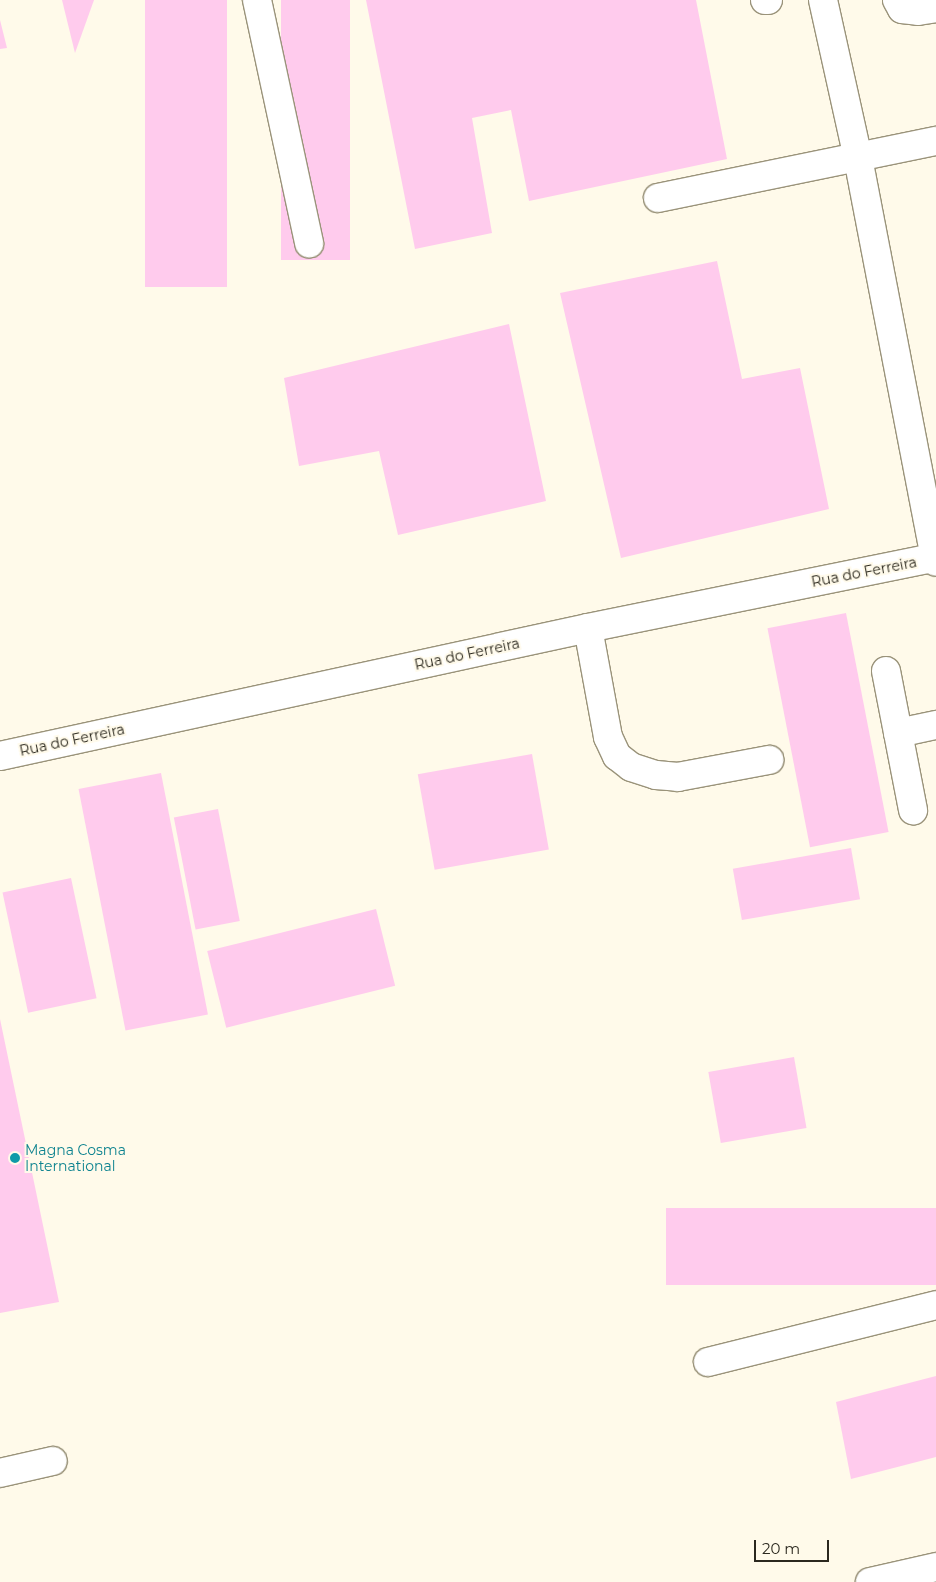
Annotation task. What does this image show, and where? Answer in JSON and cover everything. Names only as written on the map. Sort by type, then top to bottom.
[{"type":"street","points":[[257,0],[309,243]]},
{"type":"street","points":[[823,0],[858,158],[936,559]]},
{"type":"street","points":[[897,0],[902,9],[918,11],[936,8]]},
{"type":"street","points":[[658,198],[936,141]]},
{"type":"street","name":"Rua do Ferreira","points":[[0,756],[588,628],[936,559]]},
{"type":"street","points":[[588,628],[608,737],[617,756],[631,767],[656,775],[678,777],[768,760]]},
{"type":"street","points":[[886,671],[913,810]]},
{"type":"street","points":[[898,733],[936,725]]},
{"type":"street","points":[[708,1362],[936,1305]]},
{"type":"street","points":[[0,1473],[53,1460]]},
{"type":"street","points":[[870,1582],[936,1567]]},
{"type":"building","points":[[62,0],[94,0],[75,53]]},
{"type":"building","points":[[145,0],[227,0],[227,287],[145,287]]},
{"type":"building","points":[[281,0],[350,0],[350,260],[281,260]]},
{"type":"building","points":[[366,0],[696,0],[727,159],[529,201],[511,110],[472,118],[492,233],[415,249]]},
{"type":"building","points":[[0,20],[7,48],[0,49]]},
{"type":"building","points":[[717,261],[742,379],[800,368],[829,509],[621,558],[560,293]]},
{"type":"building","points":[[509,324],[546,501],[398,535],[379,451],[299,466],[284,378]]},
{"type":"building","points":[[846,613],[889,832],[810,847],[767,628]]},
{"type":"building","points":[[532,754],[549,850],[435,870],[418,774]]},
{"type":"building","points":[[161,773],[208,1014],[125,1031],[79,789]]},
{"type":"building","points":[[218,809],[240,921],[196,929],[174,818]]},
{"type":"building","points":[[851,848],[860,899],[742,920],[733,869]]},
{"type":"building","points":[[71,878],[97,998],[28,1013],[3,893]]},
{"type":"building","points":[[376,909],[395,986],[226,1028],[207,951]]},
{"type":"building","name":"Magna Cosma International","points":[[0,1019],[59,1302],[0,1313]]},
{"type":"building","points":[[794,1057],[807,1128],[721,1143],[708,1072]]},
{"type":"building","points":[[666,1208],[936,1208],[936,1285],[666,1285]]},
{"type":"building","points":[[936,1376],[936,1457],[851,1479],[836,1402]]},
{"type":"place","name":"Magna Cosma International","points":[[15,1158]]}]
